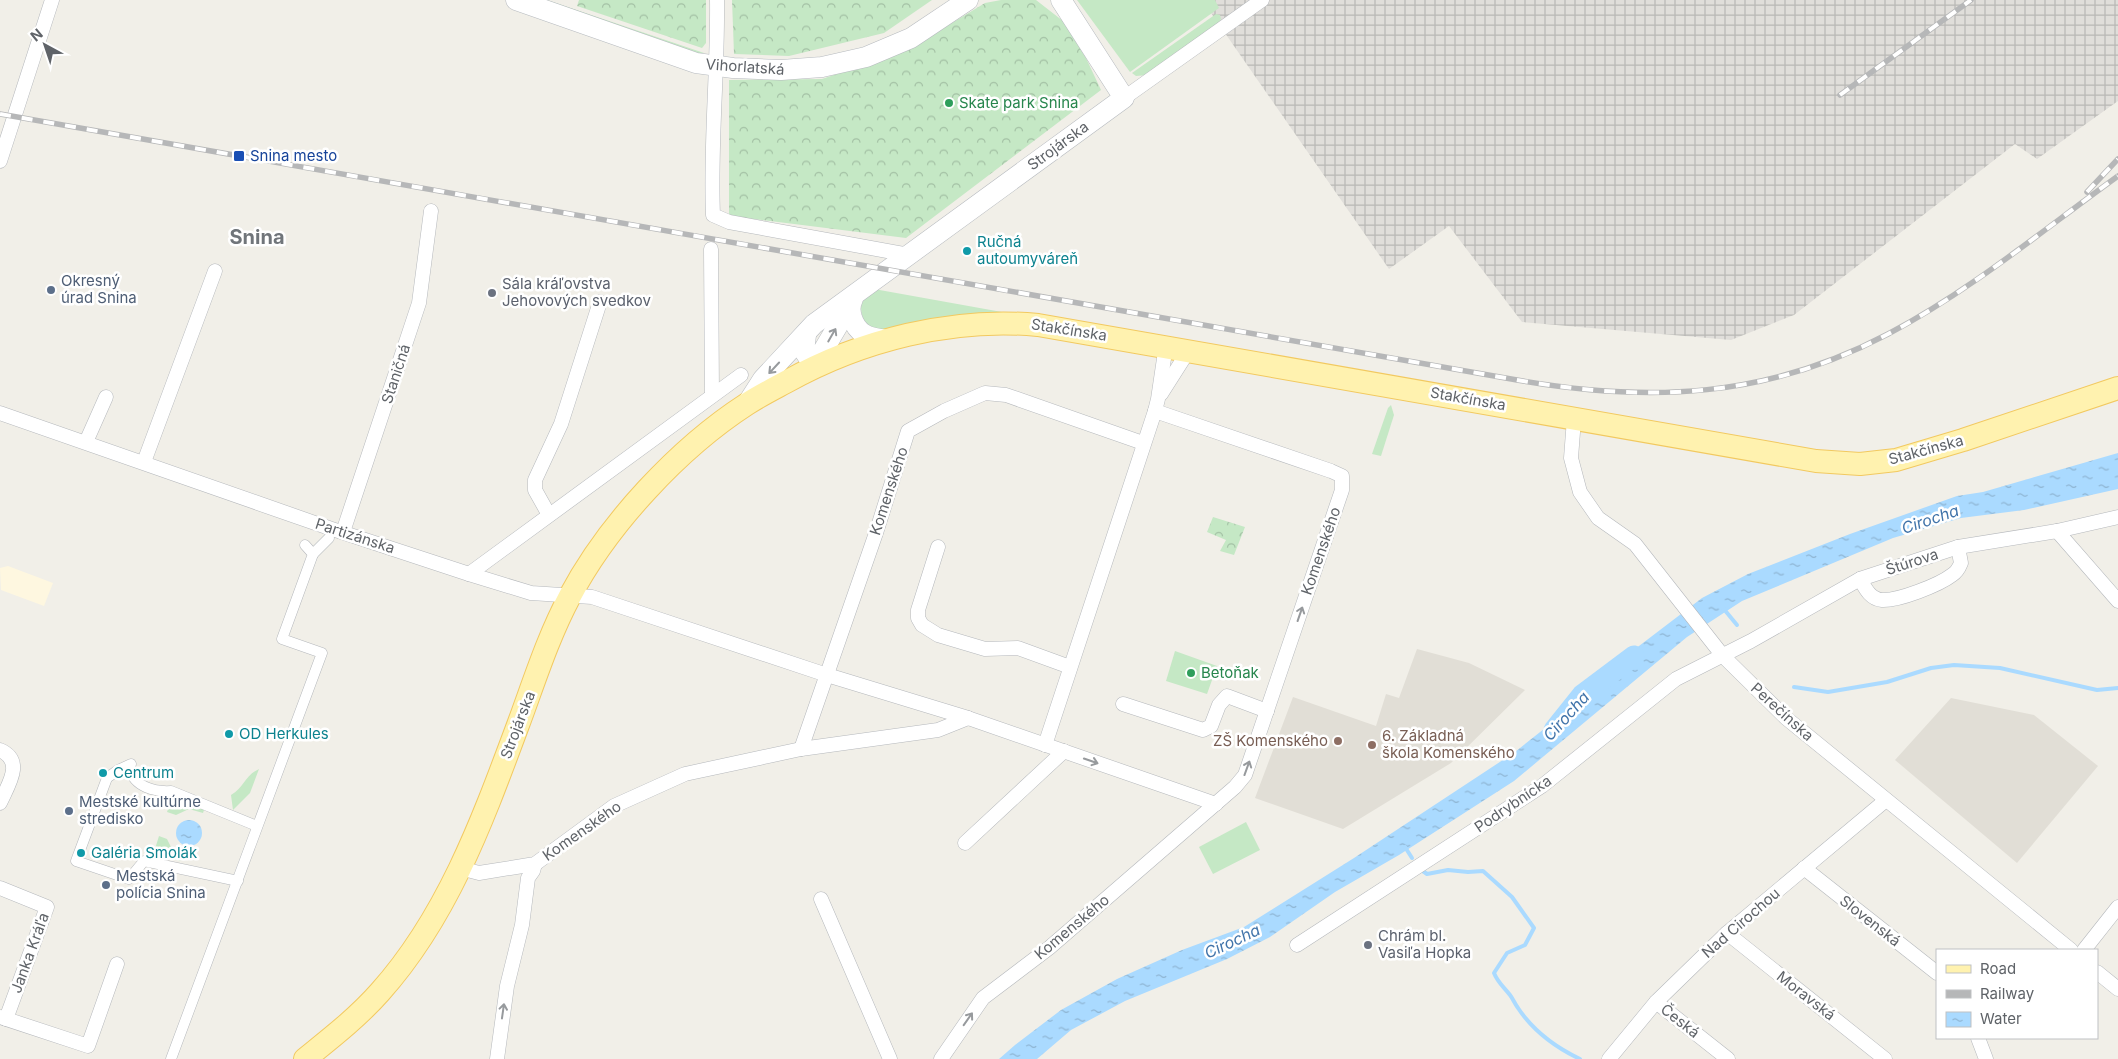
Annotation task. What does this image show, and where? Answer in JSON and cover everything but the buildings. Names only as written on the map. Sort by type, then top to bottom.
[{"type":"main road","name":"Vihorlatská","points":[[516,0],[696,63],[717,67],[781,70],[822,67],[866,57],[911,38],[968,0]]},
{"type":"main road","points":[[1061,0],[1124,98]]},
{"type":"main road","name":"Strojárska","points":[[747,404],[764,380],[814,324],[852,300],[909,255],[1124,98]]},
{"type":"main road","points":[[852,300],[854,322],[858,329],[864,334],[887,340]]},
{"type":"main road","name":"Strojárska","points":[[305,1059],[356,1017],[380,992],[418,942],[453,884],[496,783],[552,635],[570,596],[605,539],[642,495],[705,435],[747,404],[814,366],[852,300]]},
{"type":"main road","name":"Stakčínska","points":[[814,366],[846,353],[887,340],[946,328],[1001,322],[1065,328],[1816,461],[1860,464],[1896,460],[1963,440],[2118,388]]},
{"type":"main road","points":[[806,335],[804,351],[814,366]]},
{"type":"street","points":[[0,161],[52,0]]},
{"type":"street","points":[[717,0],[717,67],[712,180],[714,215],[728,222],[909,255]]},
{"type":"street","name":"Strojárska","points":[[1124,98],[1262,0]]},
{"type":"street","name":"Staničná","points":[[343,532],[419,303],[430,211]]},
{"type":"street","points":[[711,249],[712,395]]},
{"type":"street","points":[[144,462],[214,271]]},
{"type":"street","points":[[550,515],[535,490],[535,480],[561,424],[600,302]]},
{"type":"street","points":[[1044,745],[1156,405],[1166,345]]},
{"type":"street","points":[[1156,405],[1189,350]]},
{"type":"street","points":[[470,574],[741,375]]},
{"type":"street","name":"Komenského","points":[[801,749],[908,431],[944,411],[985,393],[1006,395],[1143,443]]},
{"type":"street","points":[[86,442],[106,397]]},
{"type":"street","name":"Komenského","points":[[941,1059],[983,998],[1049,948],[1236,787],[1245,775],[1342,490],[1342,476],[1156,405]]},
{"type":"street","name":"Partizánska","points":[[0,413],[470,574],[531,593],[570,596]]},
{"type":"street","name":"Perečínska","points":[[1574,419],[1571,458],[1580,492],[1598,518],[1635,544],[1719,651],[1786,718],[2070,949]]},
{"type":"street","name":"Štúrova","points":[[1719,651],[1860,579],[1958,547],[2057,531],[2118,517]]},
{"type":"street","points":[[2057,531],[2118,601]]},
{"type":"street","points":[[171,1059],[322,652],[282,639],[313,554],[329,538]]},
{"type":"street","points":[[305,545],[313,554]]},
{"type":"street","points":[[938,547],[918,610],[918,618],[922,625],[938,635],[985,648],[1018,648],[1070,667]]},
{"type":"street","points":[[1860,579],[1872,596],[1881,600],[1896,598],[1942,582],[1954,575],[1961,563],[1958,547]]},
{"type":"street","points":[[570,596],[592,597],[827,675],[968,718],[1216,804]]},
{"type":"street","name":"Podrybnícka","points":[[1297,945],[1542,786],[1668,684],[1719,651]]},
{"type":"street","points":[[1123,704],[1203,730],[1211,726],[1219,706],[1227,696],[1267,711]]},
{"type":"street","name":"Komenského","points":[[497,1059],[507,986],[522,925],[528,878],[535,864],[614,806],[685,774],[801,749],[938,730],[968,718]]},
{"type":"street","points":[[0,750],[7,753],[13,761],[14,771],[0,803]]},
{"type":"street","points":[[965,843],[1064,751]]},
{"type":"street","points":[[238,881],[144,862],[129,879],[76,861],[107,778],[118,770],[130,767],[131,776],[138,783],[158,792],[171,791],[257,826]]},
{"type":"street","points":[[1202,799],[1203,815]]},
{"type":"street","name":"Nad Cirochou","points":[[1609,1059],[1656,1002],[1727,933],[1886,800]]},
{"type":"street","name":"Komenského","points":[[460,868],[479,873],[535,864]]},
{"type":"street","name":"Slovenská","points":[[1804,868],[1936,972]]},
{"type":"street","name":"Janka Kráľa","points":[[0,888],[47,907],[3,1018],[88,1046],[117,964]]},
{"type":"street","points":[[820,899],[890,1059]]},
{"type":"street","points":[[2085,949],[2118,907]]},
{"type":"street","name":"Moravská","points":[[1727,933],[1885,1059]]},
{"type":"street","points":[[2098,973],[2118,990]]},
{"type":"street","name":"Česká","points":[[1656,1002],[1728,1059]]},
{"type":"street","points":[[1978,1039],[1986,1059]]},
{"type":"shaded area","points":[[1202,0],[2118,0],[2118,101],[2037,159],[2015,144],[1794,315],[1731,340],[1522,322],[1449,226],[1389,269]]},
{"type":"shaded area","points":[[8,566],[53,583],[44,606],[1,590],[0,568]]},
{"type":"shaded area","name":"6. Základná škola Komenského","points":[[1417,649],[1469,663],[1525,690],[1451,763],[1343,829],[1255,798],[1293,697],[1376,726],[1386,694],[1399,698]]},
{"type":"shaded area","points":[[1951,698],[2034,715],[2098,766],[2017,863],[1895,760]]},
{"type":"green space","points":[[539,0],[547,0],[704,53],[700,55]]},
{"type":"green space","points":[[579,0],[706,0],[706,43],[702,48],[577,6]]},
{"type":"green space","points":[[732,0],[932,0],[884,33],[789,56],[734,54]]},
{"type":"green space","points":[[1001,0],[1036,0],[1063,21],[1086,58],[1101,90],[906,238],[729,216],[729,80],[822,79],[909,49],[985,3]]},
{"type":"green space","points":[[1077,0],[1215,0],[1219,8],[1130,72]]},
{"type":"green space","points":[[1216,14],[1220,15],[1221,19],[1217,25],[1148,75],[1136,76],[1132,73]]},
{"type":"green space","points":[[874,289],[1013,314],[880,331],[865,324],[861,312],[863,301]]},
{"type":"green space","points":[[1391,405],[1394,415],[1381,456],[1372,454],[1388,408]]},
{"type":"green space","points":[[1213,517],[1245,527],[1234,555],[1220,551],[1226,540],[1207,532]]},
{"type":"green space","name":"Betoňak","points":[[1175,651],[1217,666],[1207,694],[1166,681]]},
{"type":"green space","points":[[259,769],[250,793],[233,810],[231,795],[239,789],[250,775]]},
{"type":"green space","points":[[173,796],[205,807],[203,813],[189,809],[176,815],[167,812]]},
{"type":"green space","points":[[1246,822],[1260,850],[1213,874],[1199,847]]},
{"type":"green space","points":[[159,836],[167,839],[172,849],[182,856],[180,861],[154,852]]},
{"type":"water","points":[[2118,453],[2118,489],[2024,510],[1961,518],[1893,538],[1742,601],[1687,637],[1514,781],[1399,855],[1335,892],[1270,937],[1227,959],[1125,1001],[1071,1030],[1037,1059],[999,1059],[1061,1010],[1117,979],[1182,950],[1244,927],[1354,858],[1515,752],[1592,691],[1639,646],[1702,598],[1748,574],[1850,534],[1957,496],[1983,492]]},
{"type":"water","points":[[189,820],[198,824],[202,833],[198,842],[189,846],[180,842],[176,833],[180,824]]},
{"type":"waterway","points":[[1723,608],[1737,625]]},
{"type":"waterway","name":"Cirocha","points":[[1554,730],[1582,695],[1634,656]]},
{"type":"waterway","points":[[1794,687],[1828,692],[1887,682],[1931,668],[1954,665],[2000,668],[2097,690],[2118,688]]},
{"type":"waterway","points":[[1405,847],[1412,858]]},
{"type":"waterway","points":[[1420,869],[1427,874],[1448,870],[1483,871],[1512,897],[1534,928],[1525,945],[1507,953],[1494,973],[1524,1017],[1538,1032],[1580,1059]]},
{"type":"railway","points":[[1840,95],[1971,0]]},
{"type":"railway","points":[[0,114],[1517,380],[1614,392],[1707,390],[1753,383],[1798,371],[1843,355],[1888,334],[1948,299],[2006,259],[2118,176]]},
{"type":"railway","points":[[2087,192],[2118,159]]},
{"type":"place","name":"Skate park Snina","points":[[949,103]]},
{"type":"place","name":"Snina mesto","points":[[239,156]]},
{"type":"place","name":"Ručná autoumyváreň","points":[[967,251]]},
{"type":"place","name":"Okresný úrad Snina","points":[[51,290]]},
{"type":"place","name":"Sála kráľovstva Jehovových svedkov","points":[[492,293]]},
{"type":"place","name":"Betoňak","points":[[1191,673]]},
{"type":"place","name":"OD Herkules","points":[[229,734]]},
{"type":"place","name":"ZŠ Komenského","points":[[1338,741]]},
{"type":"place","name":"6. Základná škola Komenského","points":[[1372,745]]},
{"type":"place","name":"Centrum","points":[[103,773]]},
{"type":"place","name":"Mestské kultúrne stredisko","points":[[69,811]]},
{"type":"place","name":"Galéria Smolák","points":[[81,853]]},
{"type":"place","name":"Mestská polícia Snina","points":[[106,885]]},
{"type":"place","name":"Chrám bl. Vasiľa Hopka","points":[[1368,945]]},
{"type":"district","name":"Snina","points":[[257,237]]}]
